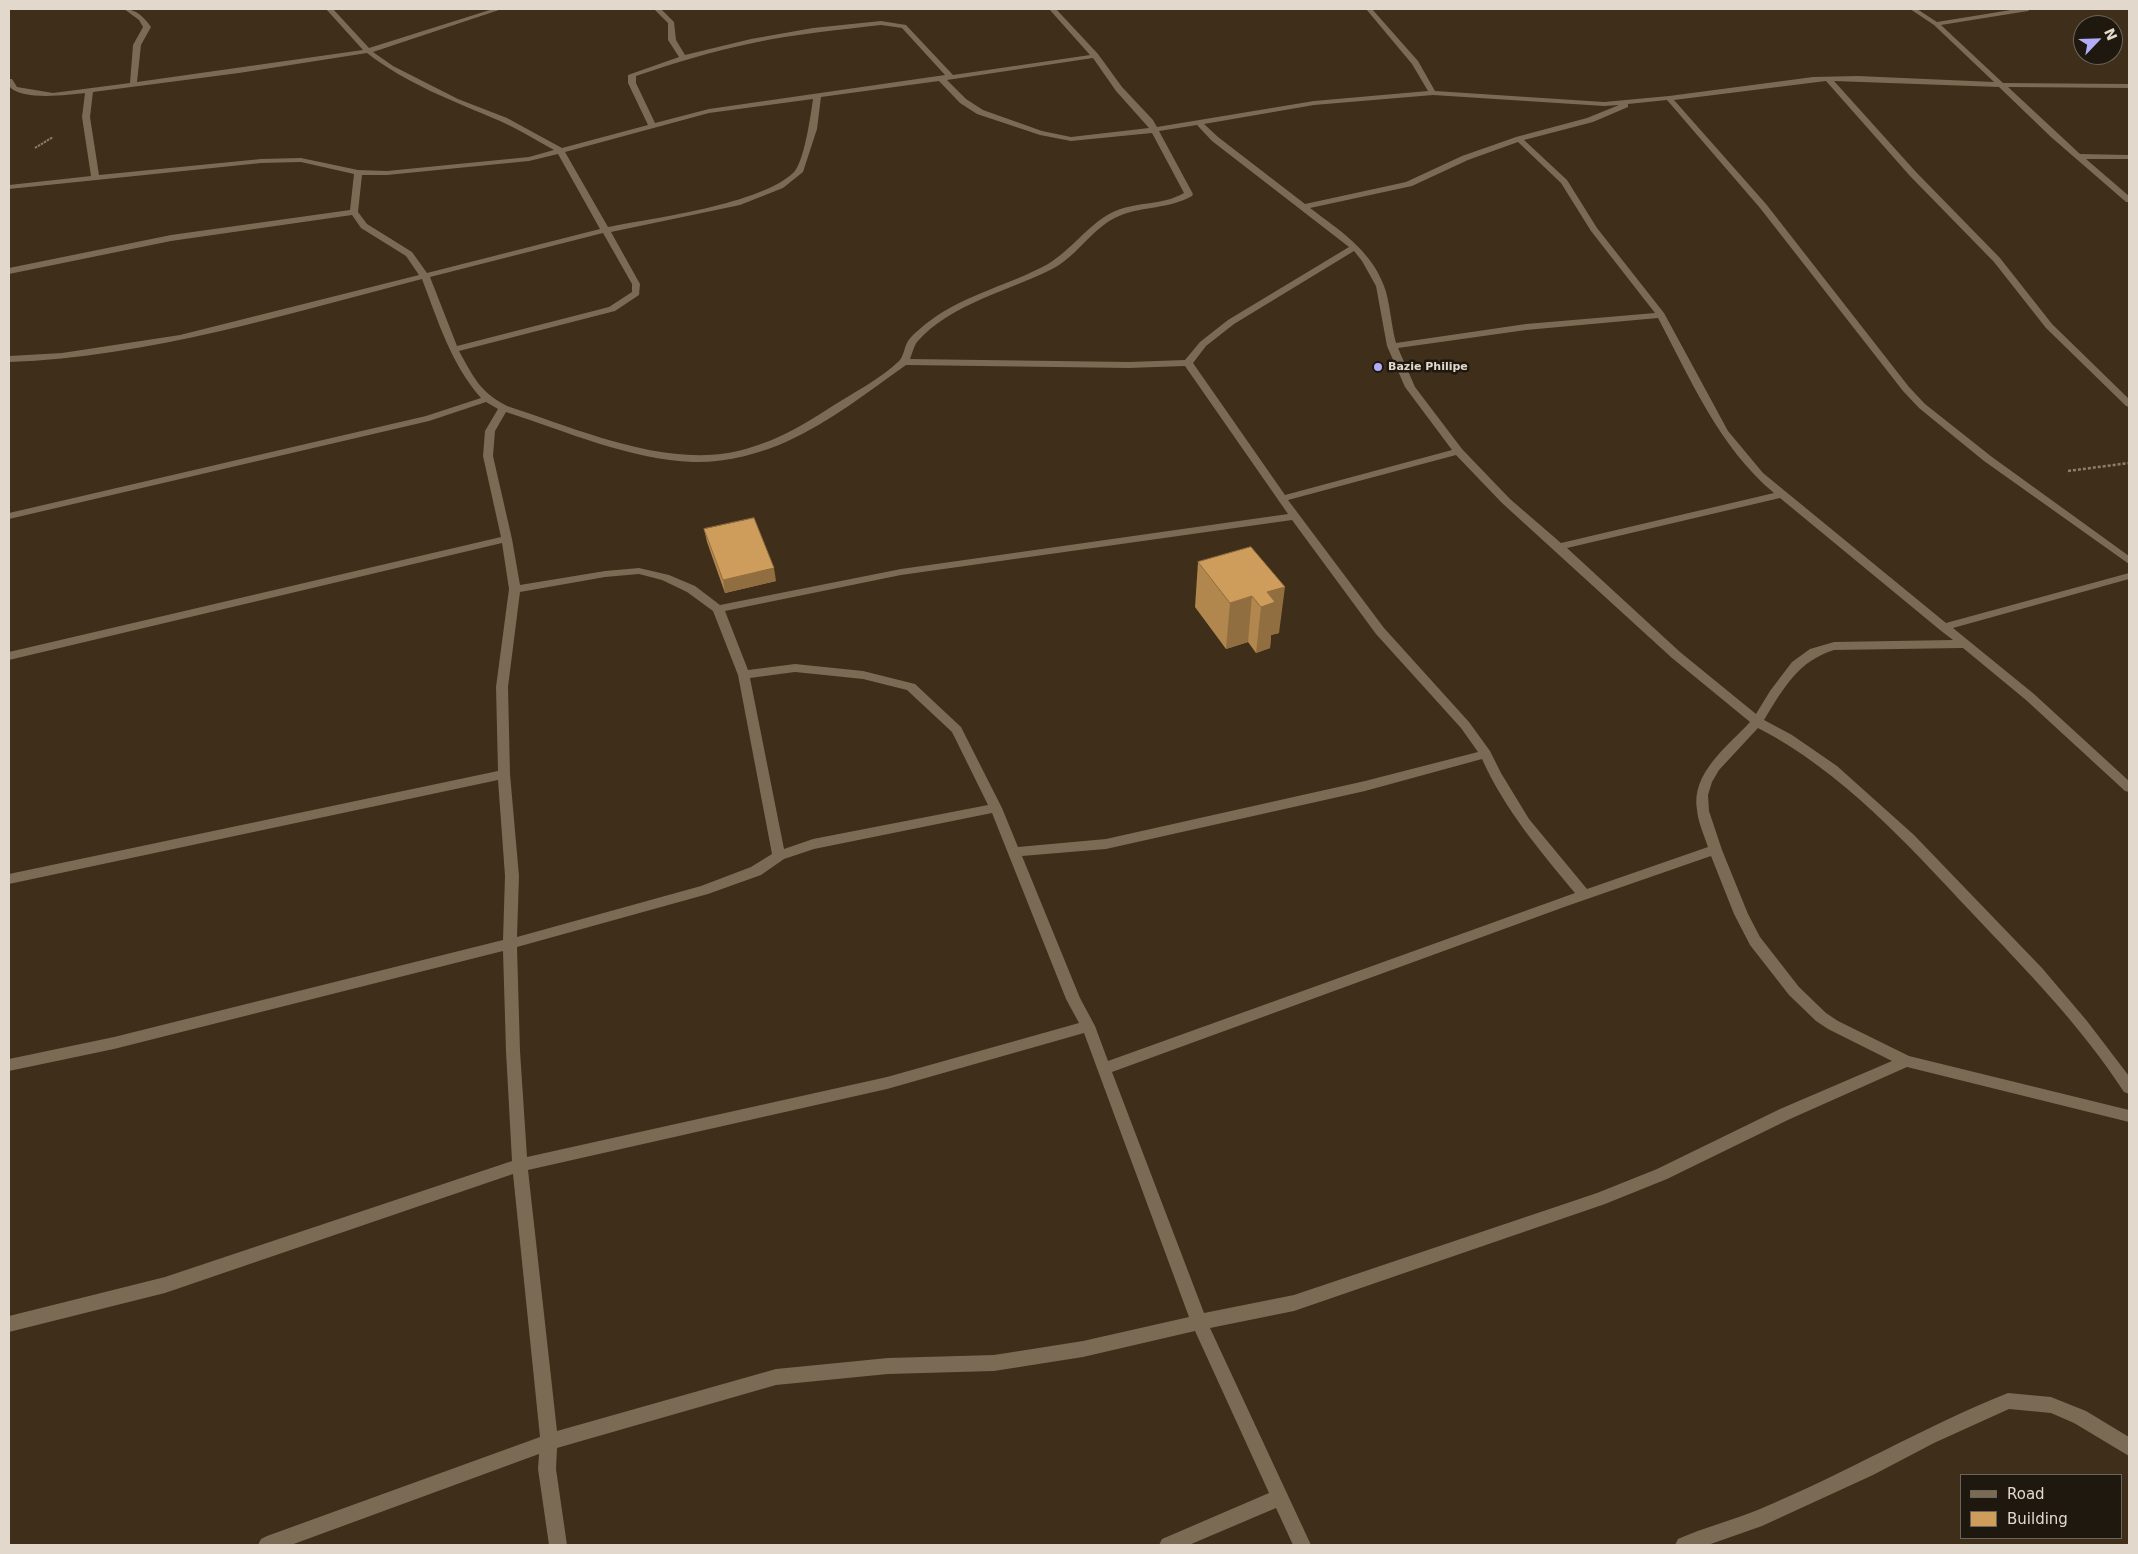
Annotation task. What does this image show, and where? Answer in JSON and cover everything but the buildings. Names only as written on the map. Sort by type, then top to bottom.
[{"type":"street","points":[[127,9],[142,19],[147,28],[137,45],[134,85]]},
{"type":"street","points":[[329,9],[368,51],[390,68],[454,101],[504,120],[560,150],[636,284],[636,293],[612,309],[454,350]]},
{"type":"street","points":[[9,81],[12,90],[53,95],[368,51],[498,9]]},
{"type":"street","points":[[657,9],[671,22],[672,40],[683,58]]},
{"type":"street","points":[[358,172],[354,212],[364,226],[409,254],[425,277],[454,350],[471,381],[487,399],[504,408],[637,451],[693,459],[712,458],[759,449],[802,430],[904,362],[912,342],[934,322],[976,298],[1052,265],[1099,224],[1114,215],[1127,210],[1177,202],[1186,198],[1189,194],[1143,112],[1119,89],[1095,56],[1052,9]]},
{"type":"street","points":[[1369,9],[1415,63],[1433,93]]},
{"type":"street","points":[[1913,9],[1936,24],[2000,85],[2129,200]]},
{"type":"street","points":[[1936,24],[2028,9]]},
{"type":"street","points":[[652,125],[632,83],[632,76],[683,58],[751,41],[813,30],[890,23],[904,26],[952,76]]},
{"type":"street","points":[[9,187],[261,161],[301,160],[358,172],[387,173],[529,159],[709,111],[1095,56]]},
{"type":"street","points":[[941,78],[972,108],[988,116],[1050,136],[1084,139],[1154,130],[1314,103],[1433,93],[1569,103],[1629,103],[1782,82],[1828,79],[1908,80],[2000,85],[2129,86]]},
{"type":"street","points":[[1828,79],[1913,174],[1997,260],[2049,326],[2129,404]]},
{"type":"street","points":[[89,91],[86,117],[96,179]]},
{"type":"street","points":[[9,359],[62,356],[180,338],[606,230],[728,206],[768,191],[788,181],[799,172],[813,129],[817,96]]},
{"type":"street","points":[[1668,98],[1763,206],[1906,389],[1922,406],[2129,561]]},
{"type":"street","points":[[1305,207],[1416,182],[1465,158],[1519,139],[1590,120],[1629,103]]},
{"type":"street","points":[[1198,122],[1215,139],[1305,207],[1354,247],[1366,260],[1380,286],[1392,346],[1410,387],[1458,452],[1506,501],[1559,547],[1676,656],[1757,722],[1788,738],[1833,770],[1909,838],[2037,972],[2118,1070],[2129,1088]]},
{"type":"street","points":[[1519,139],[1564,182],[1594,229],[1660,315],[1724,432],[1747,462],[1782,494],[2030,697],[2129,788]]},
{"type":"street","points":[[2079,156],[2129,157]]},
{"type":"street","points":[[9,272],[171,238],[354,212]]},
{"type":"street","points":[[1188,363],[1198,350],[1216,333],[1354,247]]},
{"type":"street","points":[[1392,346],[1526,327],[1660,315]]},
{"type":"street","points":[[904,362],[1188,363]]},
{"type":"street","points":[[1188,363],[1282,499],[1380,631],[1440,694],[1486,754],[1495,774],[1524,822],[1584,893]]},
{"type":"street","points":[[9,516],[429,418],[487,399]]},
{"type":"street","points":[[504,408],[490,431],[488,456],[507,539],[515,589],[502,687],[504,774],[512,876],[510,944],[520,1165],[549,1442],[548,1469],[558,1545]]},
{"type":"street","points":[[1282,499],[1458,452]]},
{"type":"street","points":[[1559,547],[1782,494]]},
{"type":"street","points":[[718,609],[899,572],[1218,529],[1295,516]]},
{"type":"street","points":[[9,656],[507,539]]},
{"type":"street","points":[[515,589],[605,574],[639,571],[665,577],[691,589],[718,609],[744,674],[779,856]]},
{"type":"street","points":[[1944,627],[2129,576]]},
{"type":"street","points":[[1965,644],[1845,646],[1828,648],[1814,652],[1796,665],[1774,694],[1757,722],[1715,767],[1706,781],[1702,794],[1703,811],[1715,850],[1741,914],[1755,940],[1794,991],[1810,1008],[1834,1025],[1906,1060],[2129,1116]]},
{"type":"street","points":[[744,674],[794,668],[863,675],[911,687],[957,730],[996,808],[1073,999],[1088,1026],[1199,1322],[1302,1545]]},
{"type":"street","points":[[1014,852],[1106,844],[1365,786],[1486,754]]},
{"type":"street","points":[[9,879],[504,774]]},
{"type":"street","points":[[9,1065],[114,1043],[510,944],[703,890],[756,871],[779,856],[813,844],[996,808]]},
{"type":"street","points":[[1105,1068],[1261,1013],[1584,893],[1715,850]]},
{"type":"street","points":[[9,1324],[165,1285],[520,1165],[887,1083],[1088,1026]]},
{"type":"street","points":[[267,1545],[549,1442],[776,1377],[888,1366],[994,1363],[1083,1349],[1199,1322],[1294,1303],[1599,1199],[1662,1174],[1785,1114],[1906,1060]]},
{"type":"street","points":[[1684,1545],[1762,1517],[1867,1469],[1928,1437],[2008,1401],[2051,1406],[2080,1417],[2129,1447]]},
{"type":"street","points":[[1168,1545],[1280,1496]]},
{"type":"path","points":[[32,150],[86,117]]},
{"type":"path","points":[[2016,478],[2129,463]]},
{"type":"place","name":"Bazie Philipe","points":[[1378,367]]}]
